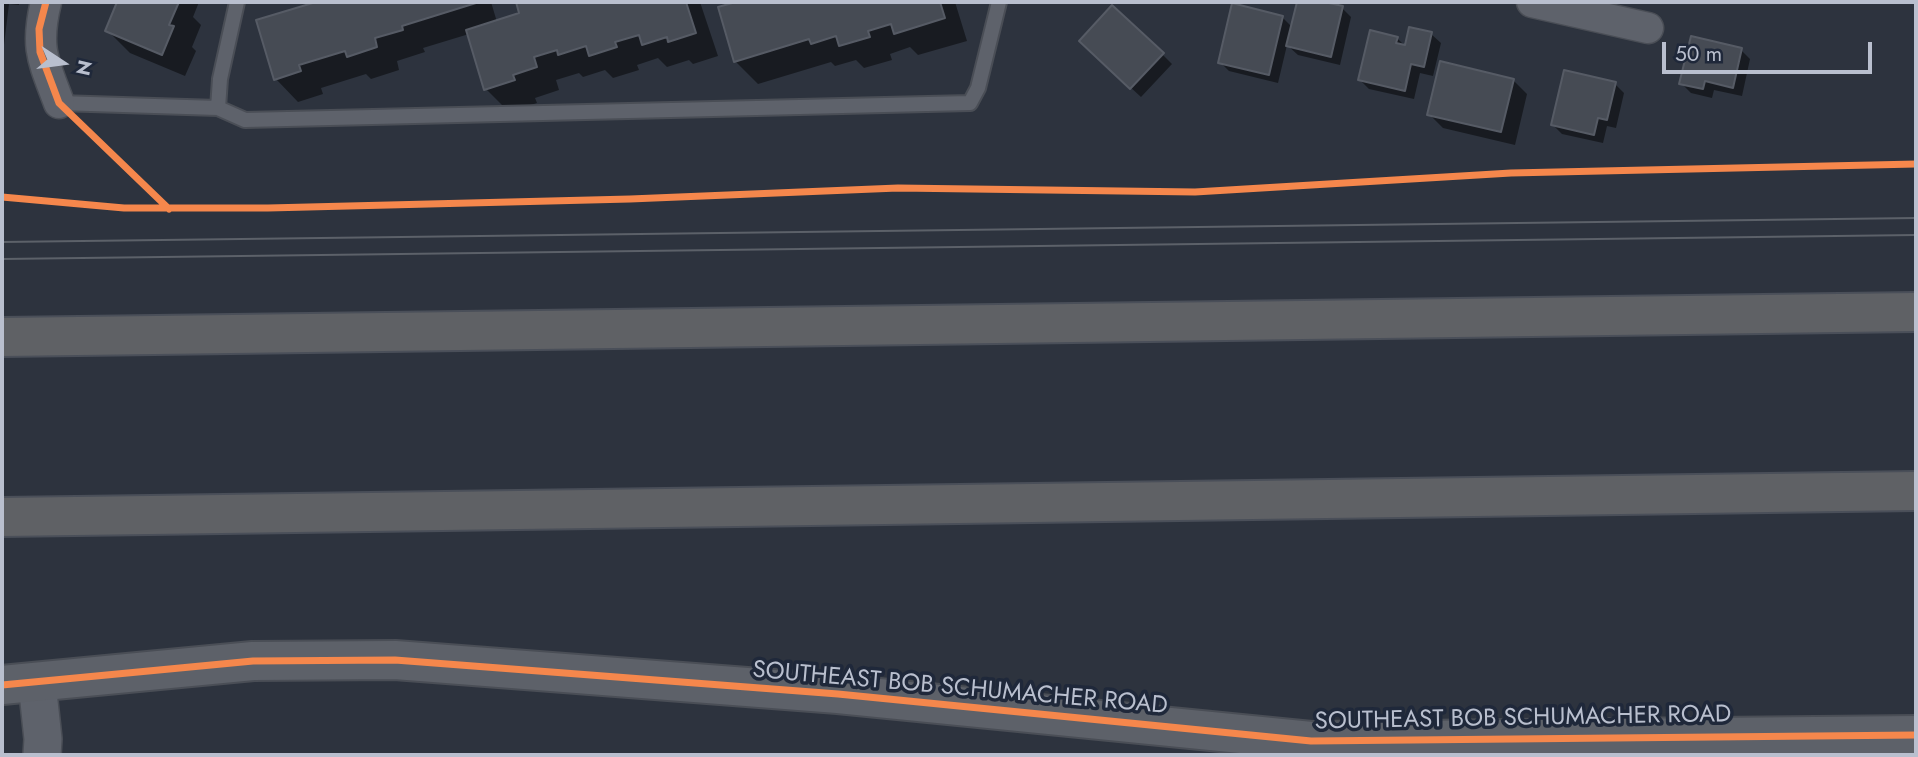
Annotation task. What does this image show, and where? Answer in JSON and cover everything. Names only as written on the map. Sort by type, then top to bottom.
[{"type":"highway","points":[[2,337],[1916,313]]},
{"type":"highway","points":[[2,517],[1916,491]]},
{"type":"main road","name":"SOUTHEAST BOB SCHUMACHER ROAD","points":[[19,684],[253,661],[383,660],[838,694],[1311,741],[1916,734]]},
{"type":"street","points":[[46,2],[39,29],[40,52],[59,103]]},
{"type":"street","points":[[1532,2],[1648,29]]},
{"type":"street","points":[[19,684],[42,755]]},
{"type":"lane","points":[[218,108],[220,79],[237,2]]},
{"type":"lane","points":[[59,103],[218,108],[245,120],[970,103],[978,89],[999,2]]},
{"type":"building","points":[[117,2],[179,2],[169,25],[174,26],[162,55],[105,31]]},
{"type":"building","points":[[316,2],[476,3],[402,26],[403,30],[375,38],[377,47],[347,57],[345,51],[299,65],[301,71],[274,80],[256,20]]},
{"type":"building","points":[[516,2],[686,2],[696,33],[668,42],[667,37],[642,45],[639,35],[615,42],[617,47],[589,56],[586,46],[558,55],[557,50],[534,57],[537,67],[513,75],[515,80],[484,90],[466,30],[519,13]]},
{"type":"building","points":[[736,2],[940,2],[945,18],[894,34],[891,24],[868,31],[870,37],[839,46],[836,36],[811,44],[809,39],[734,62],[718,7]]},
{"type":"building","points":[[1297,2],[1324,2],[1343,6],[1331,57],[1286,46]]},
{"type":"building","points":[[1232,3],[1283,16],[1269,75],[1218,63]]},
{"type":"building","points":[[1112,5],[1164,53],[1130,89],[1079,41]]},
{"type":"building","points":[[1409,27],[1432,32],[1424,67],[1411,64],[1405,91],[1358,80],[1370,30],[1398,37],[1396,43],[1405,45]]},
{"type":"building","points":[[1691,36],[1742,48],[1733,88],[1705,81],[1703,89],[1679,84]]},
{"type":"building","points":[[1440,61],[1514,79],[1501,132],[1427,115]]},
{"type":"building","points":[[1564,70],[1616,82],[1607,120],[1598,118],[1594,135],[1551,125]]},
{"type":"tram line","points":[[2,242],[1916,218]]},
{"type":"tram line","points":[[2,259],[1916,235]]},
{"type":"cycle path","points":[[46,2],[39,29],[40,52],[59,103],[169,209]]},
{"type":"cycle path","points":[[2,197],[124,208],[268,208],[630,199],[898,188],[1195,192],[1511,173],[1916,164]]},
{"type":"cycle path","points":[[2,685],[253,661],[395,660],[838,694],[1311,741],[1916,735]]}]
